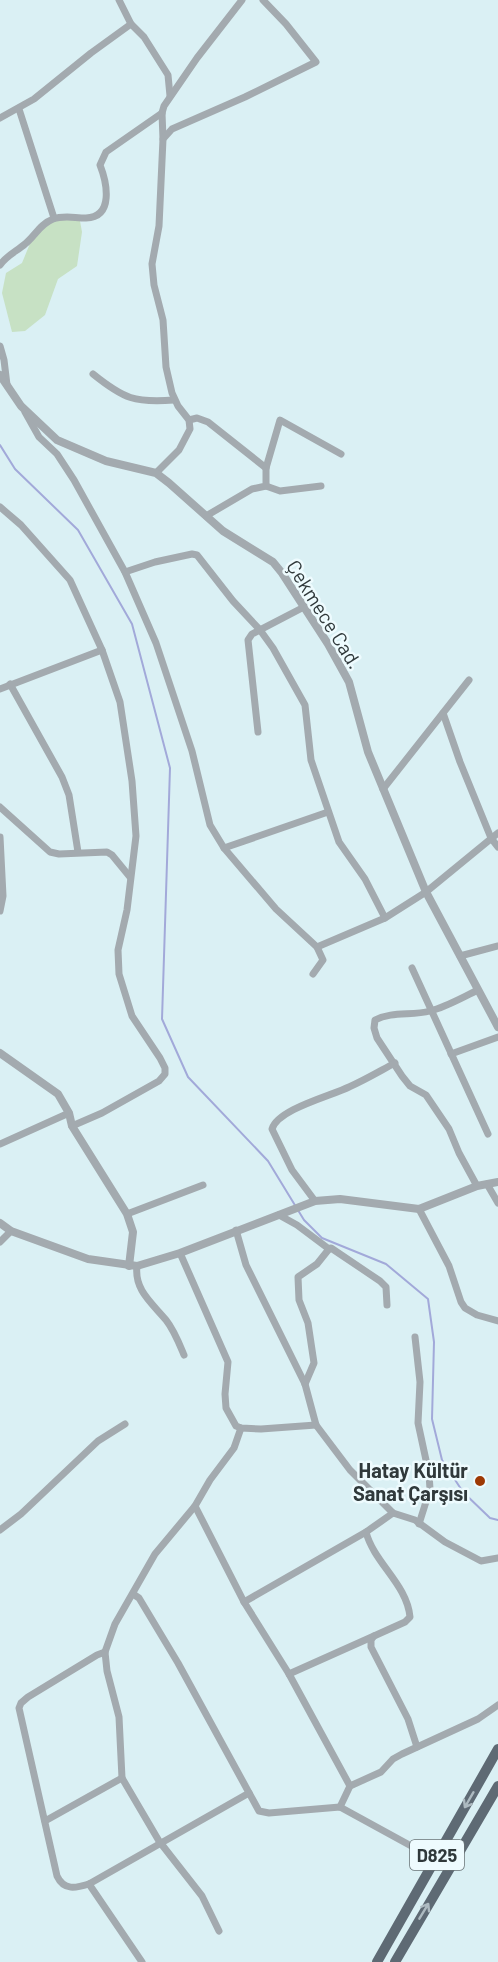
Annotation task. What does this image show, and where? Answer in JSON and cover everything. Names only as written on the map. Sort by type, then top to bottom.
[{"type":"highway","name":"D825","points":[[377,1962],[498,1749]]},
{"type":"highway","name":"D825","points":[[395,1962],[498,1786]]},
{"type":"street","points":[[119,0],[131,24],[144,37],[168,75],[170,96]]},
{"type":"street","points":[[156,473],[179,450],[190,429],[189,420],[174,400],[166,367],[163,320],[154,285],[152,264],[159,226],[162,113],[170,96],[196,58],[242,0]]},
{"type":"street","points":[[163,140],[172,129],[316,62],[286,24],[263,0]]},
{"type":"street","points":[[0,118],[19,109],[131,24]]},
{"type":"street","points":[[19,109],[54,218]]},
{"type":"street","points":[[0,265],[27,243],[46,222],[54,218],[68,216],[85,218],[100,213],[106,204],[106,179],[100,165],[106,152],[162,113]]},
{"type":"street","points":[[0,346],[7,385]]},
{"type":"street","points":[[93,374],[129,398],[149,402],[174,400]]},
{"type":"street","name":"Çekmece Cad.","points":[[0,375],[21,406],[57,440],[106,461],[156,473],[223,531],[273,562],[328,644],[349,682],[368,752],[426,892],[498,1027]]},
{"type":"street","points":[[21,406],[39,437],[57,454],[74,480],[124,572],[156,642],[192,751],[210,825],[224,848],[276,909],[317,947],[323,960],[313,974]]},
{"type":"street","points":[[189,420],[197,418],[208,422],[266,468]]},
{"type":"street","points":[[266,486],[266,468],[280,420],[341,454]]},
{"type":"street","points":[[206,516],[252,489],[266,486],[280,491],[321,486]]},
{"type":"street","points":[[0,507],[21,525],[70,579],[102,650],[120,702],[132,781],[136,836],[127,910],[118,950],[119,974],[132,1016],[160,1058],[165,1074],[159,1081],[102,1113],[72,1125]]},
{"type":"street","points":[[124,572],[155,561],[197,555],[233,601],[260,630],[273,648],[305,705],[311,760],[339,842],[364,879],[385,918]]},
{"type":"street","points":[[258,732],[248,640],[252,634],[304,607]]},
{"type":"street","points":[[0,689],[102,650]]},
{"type":"street","points":[[383,789],[469,680]]},
{"type":"street","points":[[10,684],[62,777],[69,795],[78,852]]},
{"type":"street","points":[[443,713],[459,762],[491,838],[498,847]]},
{"type":"street","points":[[0,807],[50,852],[59,854],[106,852],[112,855],[130,877]]},
{"type":"street","points":[[224,848],[328,813]]},
{"type":"street","points":[[317,947],[385,918],[426,892],[498,833]]},
{"type":"street","points":[[0,837],[3,896],[0,911]]},
{"type":"street","points":[[460,956],[498,946]]},
{"type":"street","points":[[412,968],[488,1134]]},
{"type":"street","points":[[477,1186],[449,1129],[426,1095],[410,1086],[377,1038],[374,1028],[375,1020],[382,1016],[432,1011],[478,990]]},
{"type":"street","points":[[452,1054],[498,1037]]},
{"type":"street","points":[[0,1053],[58,1094],[69,1113],[72,1125],[127,1214],[133,1232],[133,1266],[141,1290],[167,1321],[184,1355]]},
{"type":"street","points":[[315,1201],[292,1170],[272,1129],[273,1124],[293,1110],[349,1087],[395,1063]]},
{"type":"street","points":[[0,1144],[69,1113]]},
{"type":"street","points":[[0,1223],[11,1231],[88,1259],[133,1266],[180,1253],[315,1201],[340,1199],[419,1209],[477,1186],[498,1182]]},
{"type":"street","points":[[487,1184],[498,1203]]},
{"type":"street","points":[[127,1214],[203,1185]]},
{"type":"street","points":[[419,1209],[449,1266],[465,1308],[477,1315],[498,1321]]},
{"type":"street","points":[[279,1215],[386,1287],[387,1305]]},
{"type":"street","points":[[236,1230],[246,1265],[305,1384],[316,1425],[350,1470],[393,1513],[403,1515],[445,1542],[481,1561],[498,1558]]},
{"type":"street","points":[[0,1242],[11,1231]]},
{"type":"street","points":[[305,1384],[314,1363],[308,1323],[299,1300],[298,1277],[317,1264],[329,1249]]},
{"type":"street","points":[[180,1253],[228,1362],[226,1408],[236,1426],[261,1429],[316,1425]]},
{"type":"street","points":[[416,1337],[420,1382],[418,1423],[430,1489],[419,1524]]},
{"type":"street","points":[[0,1530],[21,1514],[98,1441],[125,1424]]},
{"type":"street","points":[[219,1931],[201,1896],[161,1844],[122,1778],[119,1717],[107,1671],[105,1652],[115,1624],[154,1554],[195,1506],[210,1480],[234,1448],[241,1428]]},
{"type":"street","points":[[195,1506],[244,1602],[289,1674],[350,1786]]},
{"type":"street","points":[[244,1602],[366,1532],[393,1513]]},
{"type":"street","points":[[289,1674],[405,1622],[410,1617],[409,1606],[369,1542],[366,1532]]},
{"type":"street","points":[[133,1594],[139,1598],[178,1663],[257,1809],[269,1813],[340,1807],[435,1858]]},
{"type":"street","points":[[374,1636],[371,1640],[374,1656],[408,1719],[417,1747]]},
{"type":"street","points":[[105,1652],[28,1697],[19,1708],[60,1883],[71,1888],[90,1884],[249,1793]]},
{"type":"street","points":[[340,1807],[350,1786],[381,1772],[393,1759],[478,1719],[498,1705]]},
{"type":"street","points":[[45,1821],[122,1778]]},
{"type":"street","points":[[90,1884],[142,1962]]},
{"type":"green space","points":[[68,216],[80,221],[82,232],[77,266],[58,279],[45,315],[25,331],[12,332],[2,293],[6,273],[22,263],[31,241],[52,218]]},
{"type":"waterway","points":[[0,445],[15,469],[78,530],[132,624],[170,768],[162,1019],[188,1077],[268,1161],[304,1220],[322,1238],[386,1264],[428,1299],[434,1342],[432,1419],[442,1460],[463,1492],[490,1518],[498,1520]]},
{"type":"place","name":"Hatay Kültür Sanat Çarşısı","points":[[480,1481]]}]
